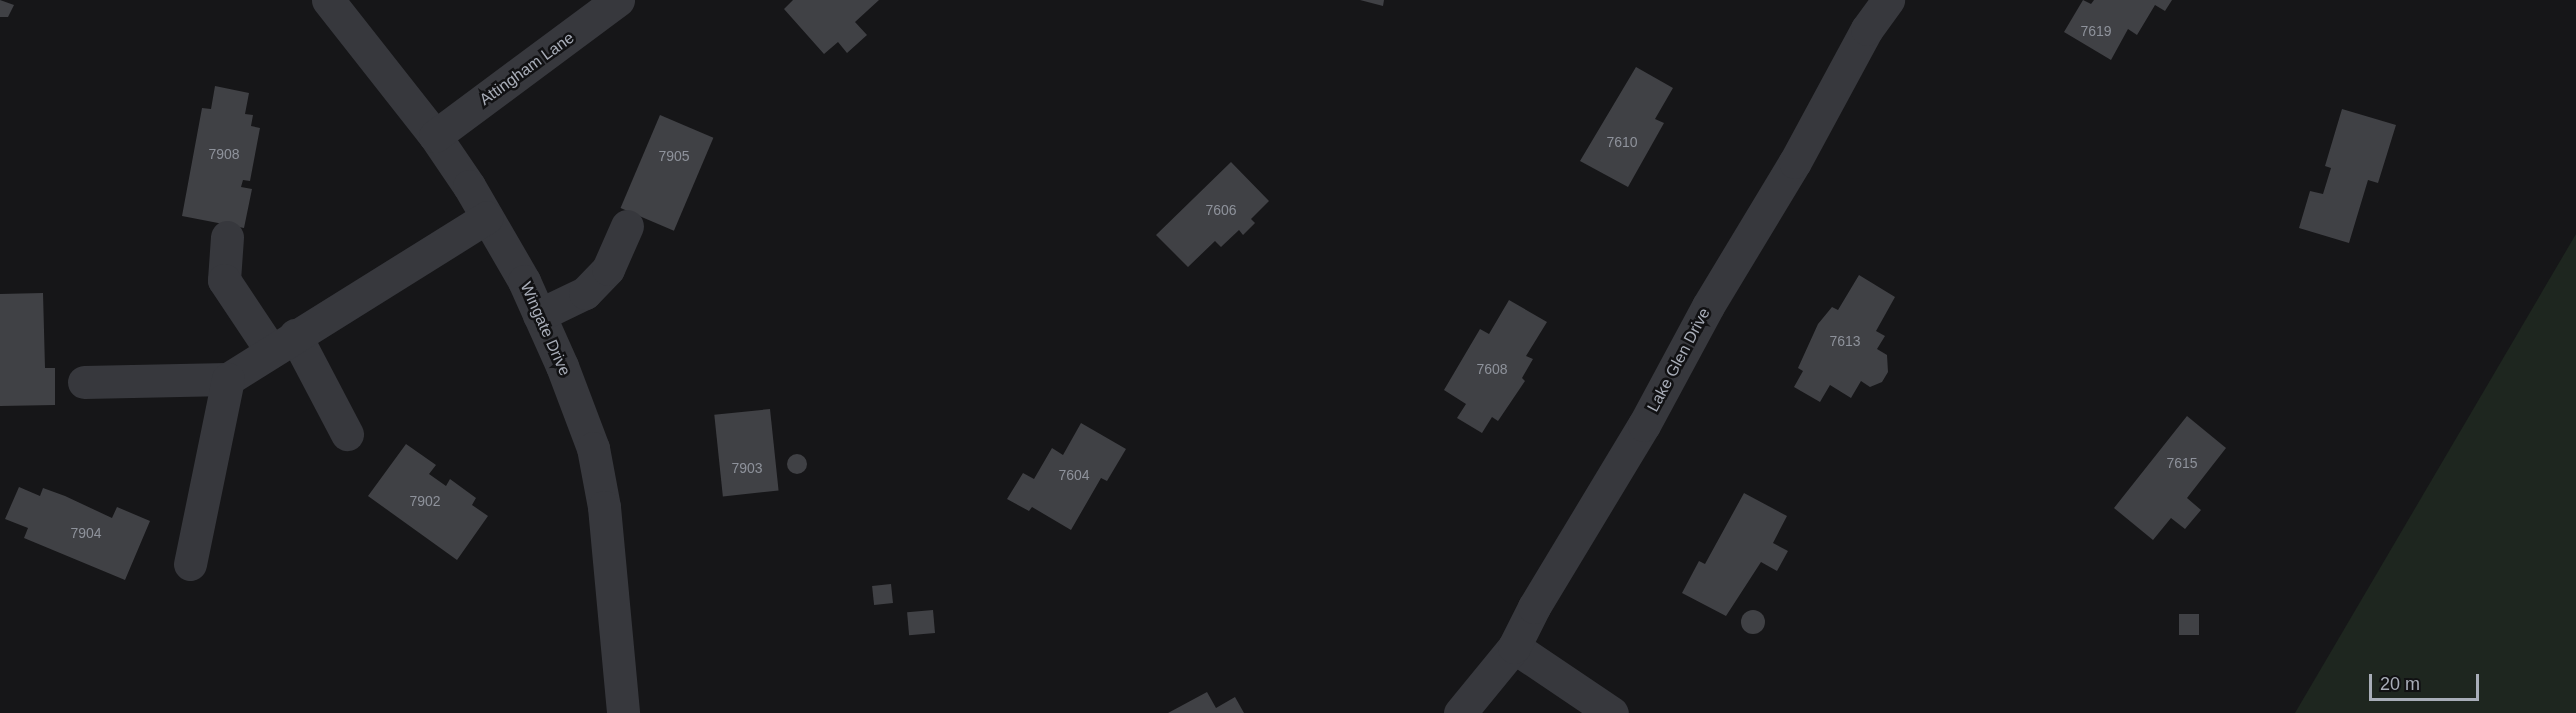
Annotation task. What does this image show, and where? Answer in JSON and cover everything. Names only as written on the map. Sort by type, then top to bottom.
[{"type":"street","name":"Wingate Drive","points":[[328,0],[435,136],[487,217],[539,315],[593,448],[604,507],[617,621],[623,713]]},
{"type":"street","name":"Lake Glen Drive","points":[[1460,713],[1514,647],[1644,425],[1708,306],[1795,162],[1867,29],[1888,0]]},
{"type":"street","name":"Attingham Lane","points":[[435,136],[606,4]]},
{"type":"street","points":[[84,382],[228,379],[282,342],[487,217]]},
{"type":"street","points":[[539,315],[585,293],[608,269],[627,226]]},
{"type":"street","points":[[227,237],[224,280],[282,342],[347,434]]},
{"type":"street","points":[[190,564],[228,379]]},
{"type":"street","points":[[1514,647],[1612,713]]},
{"type":"shaded area","points":[[2576,234],[2576,713],[2295,713]]},
{"type":"building","points":[[0,0],[14,5],[8,17],[0,17]]},
{"type":"building","points":[[793,0],[879,0],[855,22],[867,35],[847,53],[838,42],[824,54],[784,9]]},
{"type":"building","points":[[1360,0],[1384,0],[1383,6]]},
{"type":"building","points":[[2083,0],[2091,4],[2094,0],[2172,0],[2165,11],[2155,5],[2137,35],[2128,29],[2111,60],[2064,32]]},
{"type":"building","points":[[1636,67],[1673,88],[1655,119],[1664,123],[1628,187],[1580,161]]},
{"type":"building","points":[[215,86],[249,93],[245,114],[253,115],[251,126],[260,128],[250,181],[243,180],[241,187],[252,189],[244,228],[182,216],[202,108],[211,109]]},
{"type":"building","points":[[2342,109],[2396,125],[2378,183],[2368,180],[2349,243],[2299,228],[2310,191],[2323,194],[2331,168],[2325,166]]},
{"type":"building","points":[[660,115],[713,138],[674,231],[621,208]]},
{"type":"building","points":[[1231,162],[1269,201],[1251,219],[1255,223],[1243,235],[1239,230],[1221,247],[1215,241],[1188,267],[1156,235]]},
{"type":"building","points":[[1859,275],[1895,297],[1876,331],[1885,336],[1877,349],[1887,355],[1888,372],[1882,382],[1870,387],[1861,381],[1851,398],[1830,385],[1820,402],[1794,387],[1803,371],[1798,368],[1818,324],[1832,307],[1838,310]]},
{"type":"building","points":[[43,293],[45,368],[55,368],[55,405],[0,406],[0,294]]},
{"type":"building","points":[[1509,300],[1547,322],[1526,356],[1533,359],[1522,378],[1525,381],[1498,421],[1492,417],[1482,433],[1457,418],[1466,404],[1444,390],[1480,329],[1489,334]]},
{"type":"building","points":[[770,409],[779,491],[723,496],[714,415]]},
{"type":"building","points":[[2187,416],[2226,448],[2187,498],[2201,510],[2185,529],[2171,518],[2153,540],[2114,508]]},
{"type":"building","points":[[1081,423],[1126,449],[1107,481],[1101,478],[1071,530],[1032,507],[1029,511],[1007,499],[1023,473],[1034,479],[1052,448],[1063,455]]},
{"type":"building","points":[[406,444],[436,465],[429,474],[446,486],[450,479],[476,498],[472,505],[488,516],[457,560],[368,496]]},
{"type":"building","points":[[797,454],[804,457],[807,464],[804,471],[797,474],[790,471],[787,464],[790,457]]},
{"type":"building","points":[[19,487],[40,496],[43,488],[112,518],[117,507],[150,521],[125,580],[24,538],[28,528],[5,519]]},
{"type":"building","points":[[1744,493],[1787,516],[1773,543],[1788,551],[1777,571],[1761,562],[1726,616],[1682,593],[1699,561],[1705,564]]},
{"type":"building","points":[[891,584],[893,603],[874,605],[872,586]]},
{"type":"building","points":[[933,610],[935,633],[909,635],[907,612]]},
{"type":"building","points":[[1753,610],[1762,613],[1765,622],[1762,631],[1753,634],[1744,631],[1741,622],[1744,613]]},
{"type":"building","points":[[2179,614],[2199,614],[2199,635],[2179,635]]},
{"type":"building","points":[[1207,692],[1216,708],[1235,697],[1244,713],[1168,713]]}]
